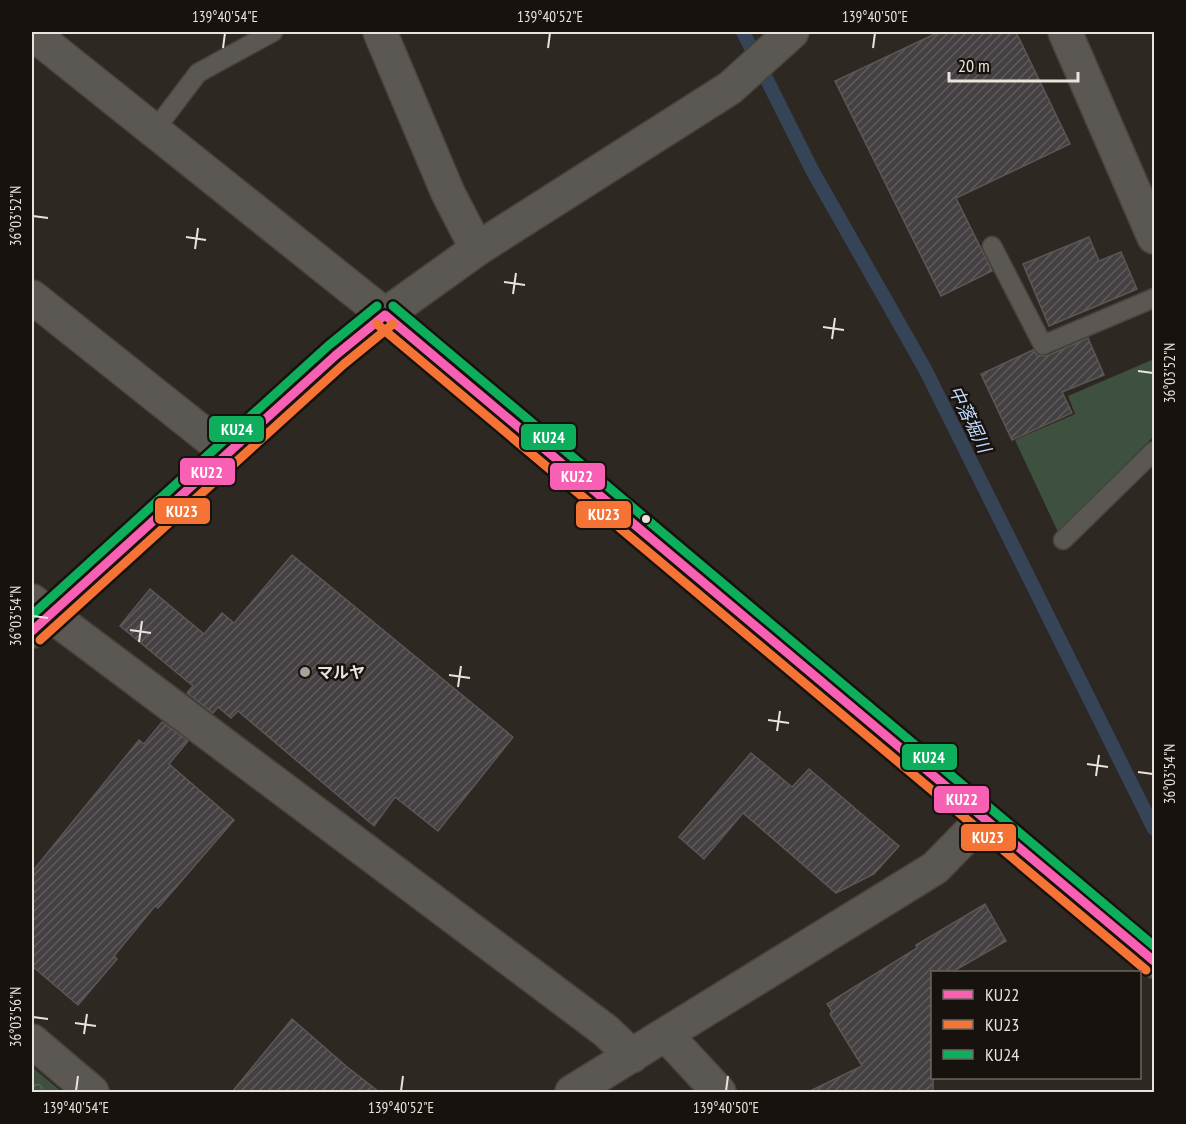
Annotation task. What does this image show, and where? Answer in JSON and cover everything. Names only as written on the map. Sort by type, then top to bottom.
[{"type":"street","points":[[380,32],[448,193],[477,249]]},
{"type":"street","points":[[1065,32],[1155,237]]},
{"type":"street","points":[[32,33],[385,315],[1155,961]]},
{"type":"street","points":[[632,1056],[606,1031],[38,615],[385,315],[477,249],[730,88],[788,35]]},
{"type":"street","points":[[32,297],[228,453]]},
{"type":"street","points":[[572,1092],[935,868],[983,819]]},
{"type":"street","points":[[666,1035],[719,1092]]},
{"type":"street","points":[[32,1041],[92,1092]]},
{"type":"lane","points":[[154,131],[198,73],[273,32]]},
{"type":"lane","points":[[992,246],[1043,345],[1155,298]]},
{"type":"lane","points":[[1063,540],[1155,451]]},
{"type":"green space","points":[[1154,359],[1154,436],[1058,532],[1015,440],[1075,414],[1068,396]]},
{"type":"green space","points":[[32,1067],[62,1092],[32,1092]]},
{"type":"building","points":[[939,32],[1016,32],[1070,144],[956,198],[992,271],[941,296],[835,81]]},
{"type":"building","points":[[1089,237],[1099,261],[1121,252],[1137,289],[1049,326],[1023,264]]},
{"type":"building","points":[[1088,338],[1104,375],[1062,392],[1072,413],[1012,440],[981,374],[1033,350],[1037,355],[1047,356]]},
{"type":"building","name":"マルヤ","points":[[292,555],[513,737],[438,831],[395,797],[374,826],[238,711],[231,718],[218,707],[213,713],[187,693],[193,686],[120,626],[150,589],[204,634],[222,613],[234,623]]},
{"type":"building","points":[[162,722],[188,741],[169,764],[234,820],[158,908],[155,906],[114,956],[117,959],[78,1005],[32,966],[32,872],[139,740],[144,744]]},
{"type":"building","points":[[751,753],[792,787],[809,769],[899,846],[874,874],[836,893],[743,813],[704,859],[679,837]]},
{"type":"building","points":[[985,904],[1006,941],[954,971],[931,971],[933,1092],[808,1092],[862,1066],[830,1014],[832,1011],[827,1004],[917,948],[916,945]]},
{"type":"building","points":[[292,1019],[346,1066],[379,1092],[232,1092]]},
{"type":"waterway","name":"中落堀川","points":[[743,32],[812,170],[925,369],[1154,829]]},
{"type":"transit line","name":"KU24","points":[[32,615],[328,346],[377,306]]},
{"type":"transit line","name":"KU24","points":[[393,306],[1154,946]]},
{"type":"transit line","name":"KU22","points":[[385,315],[1154,961]]},
{"type":"transit line","name":"KU22","points":[[32,631],[336,355],[385,315]]},
{"type":"transit line","name":"KU23","points":[[377,324],[1146,970]]},
{"type":"transit line","name":"KU23","points":[[40,640],[344,364],[393,324]]},
{"type":"place","name":"マルヤ","points":[[305,672]]}]
